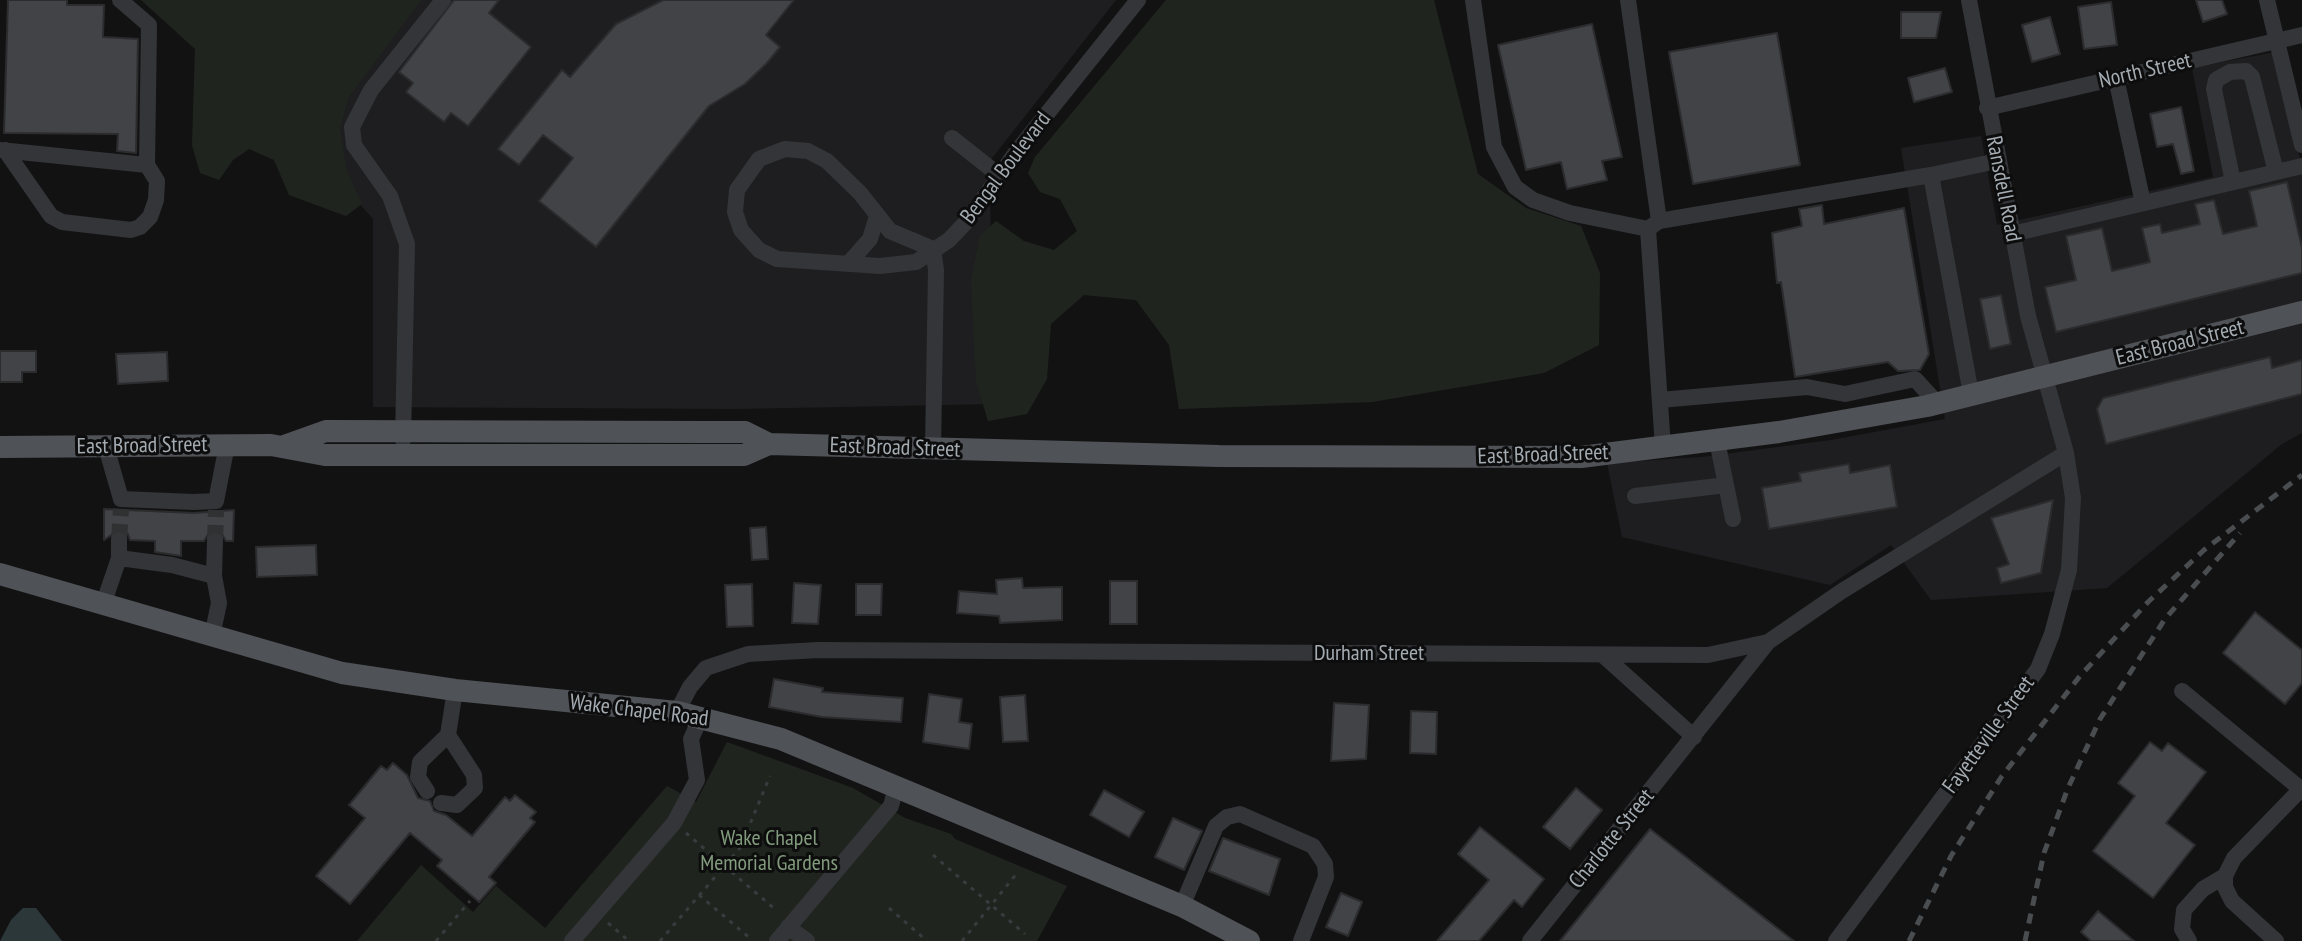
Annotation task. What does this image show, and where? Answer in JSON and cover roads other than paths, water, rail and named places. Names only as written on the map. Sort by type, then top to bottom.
[{"type":"main road","name":"East Broad Street","points":[[284,446],[326,431],[745,432],[769,444],[933,449],[1428,458],[1581,457],[1717,441],[1847,421],[1937,403],[2302,312]]},
{"type":"main road","name":"East Broad Street","points":[[0,447],[284,446],[325,455],[744,455],[769,444]]},
{"type":"main road","name":"Wake Chapel Road","points":[[0,574],[342,673],[455,690],[677,712],[781,739],[1182,906],[1249,941]]},
{"type":"street","points":[[2,150],[51,216],[62,222],[131,230],[140,227],[150,217],[157,181],[147,165],[149,25],[120,0]]},
{"type":"street","points":[[404,455],[407,244],[390,196],[354,145],[352,127],[371,90],[443,0]]},
{"type":"street","name":"Bengal Boulevard","points":[[848,264],[906,264],[958,231],[1138,0]]},
{"type":"street","points":[[1473,0],[1494,147],[1515,187],[1533,200],[1570,213],[1654,225],[1997,161]]},
{"type":"street","points":[[1628,0],[1654,225],[1663,447]]},
{"type":"street","name":"Ransdell Road","points":[[1969,0],[2028,316],[2046,375]]},
{"type":"street","points":[[2267,0],[2302,145]]},
{"type":"street","name":"North Street","points":[[1987,108],[2302,35]]},
{"type":"street","points":[[2211,56],[2216,80],[2214,89],[2233,182]]},
{"type":"street","points":[[2216,80],[2230,72],[2246,71],[2252,77],[2276,172]]},
{"type":"street","points":[[2116,78],[2143,203]]},
{"type":"street","points":[[952,138],[1000,176]]},
{"type":"street","points":[[877,216],[870,239],[848,264],[790,261],[759,250],[741,230],[735,212],[737,190],[742,178],[759,159],[785,149],[808,151],[827,161],[898,237],[933,249],[936,270],[933,449]]},
{"type":"street","points":[[2,150],[147,165]]},
{"type":"street","points":[[2012,234],[2302,166]]},
{"type":"street","points":[[1931,175],[1971,394]]},
{"type":"street","name":"Fayetteville Street","points":[[1836,941],[1888,876],[2038,669],[2052,634],[2069,570],[2073,498],[2066,453],[2046,375]]},
{"type":"street","points":[[1660,400],[1807,387],[1845,394],[1915,379],[1937,403]]},
{"type":"street","points":[[1845,394],[1847,421]]},
{"type":"street","points":[[1717,441],[1733,519]]},
{"type":"street","points":[[106,447],[121,504],[216,505],[227,445]]},
{"type":"street","name":"Durham Street","points":[[677,712],[690,687],[706,668],[748,654],[818,650],[1708,655],[1768,642],[1842,591],[2066,453]]},
{"type":"street","points":[[1635,496],[1726,485]]},
{"type":"street","points":[[103,605],[119,558],[119,540]]},
{"type":"street","points":[[212,636],[219,603],[214,576],[215,541]]},
{"type":"street","points":[[119,558],[172,565],[214,576]]},
{"type":"street","name":"Charlotte Street","points":[[1530,941],[1768,642]]},
{"type":"street","points":[[1604,656],[1694,737]]},
{"type":"street","points":[[427,791],[418,777],[420,762],[448,735],[455,690]]},
{"type":"street","points":[[2182,691],[2302,789],[2234,858],[2225,876],[2225,887],[2232,901],[2276,941]]},
{"type":"street","points":[[572,941],[674,823],[697,780],[691,739],[701,717]]},
{"type":"street","points":[[441,803],[457,805],[475,788],[474,775],[448,735]]},
{"type":"street","points":[[777,941],[891,806],[896,787]]},
{"type":"street","points":[[1182,906],[1216,826],[1227,817],[1240,814],[1313,846],[1325,864],[1326,877],[1301,941]]},
{"type":"street","points":[[2189,941],[2182,929],[2184,910],[2203,889],[2225,876]]},
{"type":"street","points":[[788,927],[807,941]]},
{"type":"tunnel","points":[[119,540],[121,509]]},
{"type":"tunnel","points":[[215,541],[216,510]]},
{"type":"railway","points":[[1909,941],[1951,856],[2002,776],[2080,676],[2148,602],[2204,550],[2302,475]]},
{"type":"railway","points":[[2025,941],[2044,853],[2068,788],[2100,719],[2165,619],[2240,533]]},
{"type":"park label","name":"Wake Chapel Memorial Gardens","points":[[769,852]]}]
